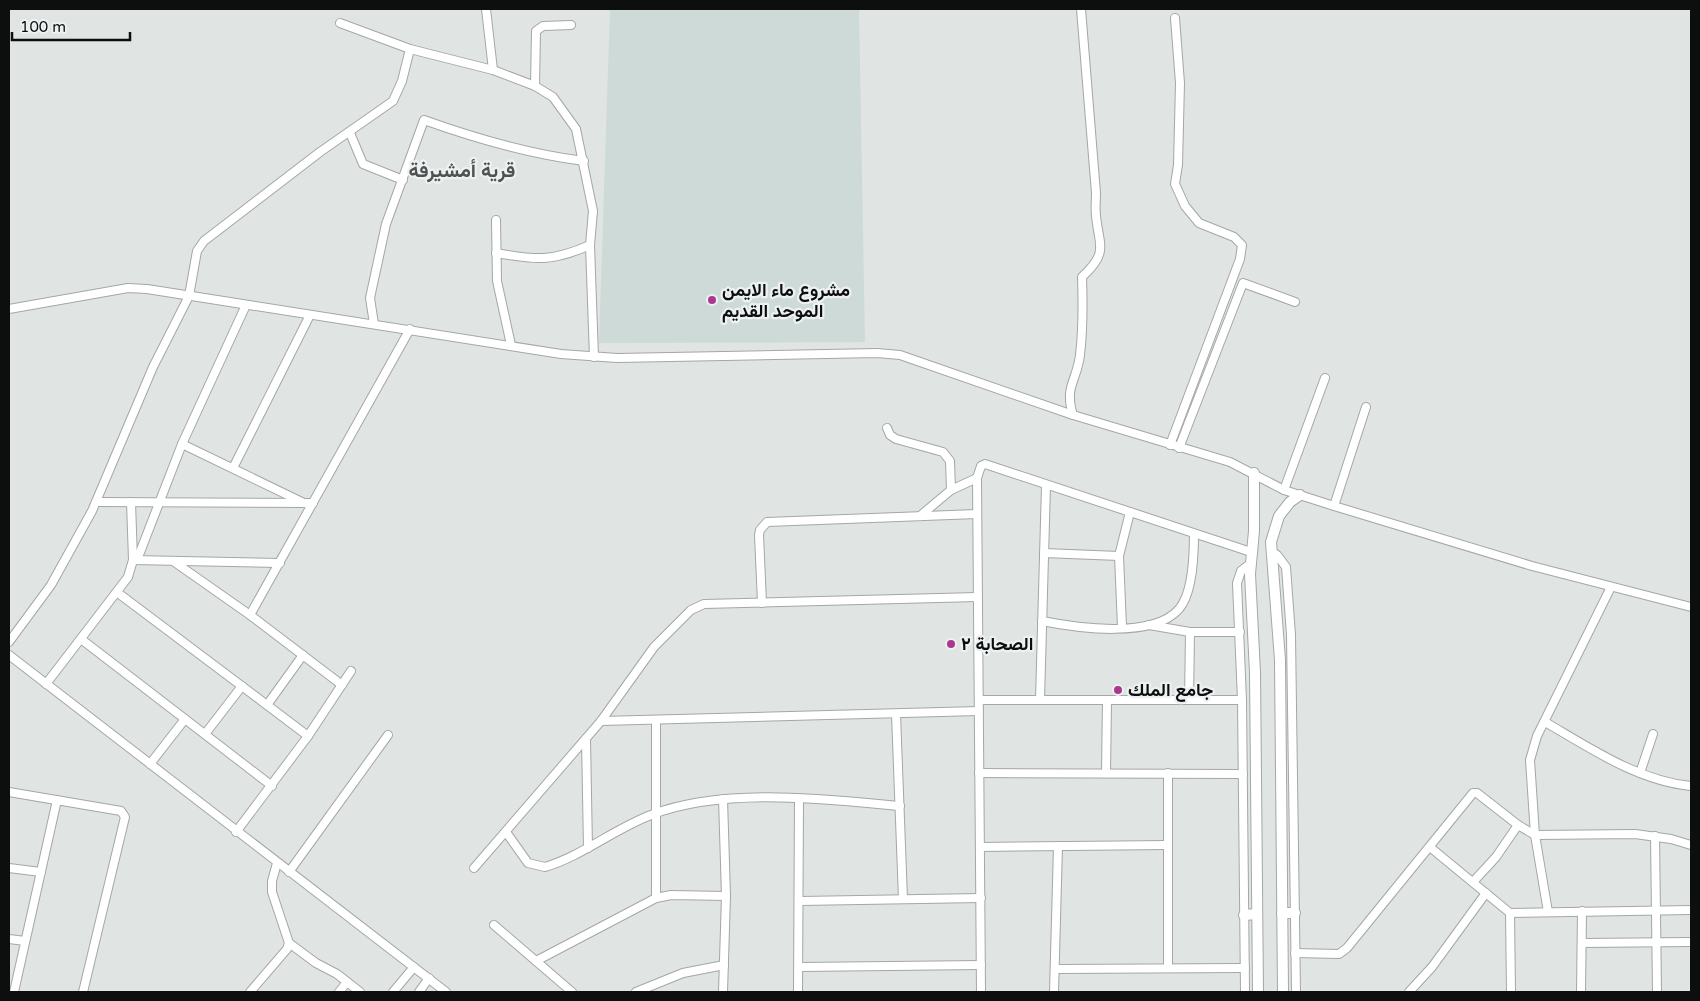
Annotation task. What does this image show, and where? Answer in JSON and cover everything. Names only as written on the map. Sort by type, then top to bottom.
[{"type":"main road","points":[[1254,473],[1254,531],[1250,564],[1255,672],[1258,992]]},
{"type":"main road","points":[[1283,992],[1280,660],[1271,552],[1273,533],[1284,508],[1300,495]]},
{"type":"main road","points":[[1254,531],[1273,533]]},
{"type":"main road","points":[[1282,913],[1294,913]]},
{"type":"main road","points":[[1244,915],[1257,914]]},
{"type":"street","points":[[486,9],[493,70]]},
{"type":"street","points":[[1073,415],[1068,398],[1080,358],[1083,322],[1082,277],[1097,258],[1101,238],[1095,216],[1096,193],[1080,9]]},
{"type":"street","points":[[1170,445],[1240,259],[1242,245],[1234,237],[1199,223],[1185,206],[1175,184],[1178,165],[1180,83],[1175,18]]},
{"type":"street","points":[[340,23],[410,49],[493,70],[534,86],[553,97],[576,129],[593,211],[590,246],[594,357]]},
{"type":"street","points":[[534,86],[536,31],[543,26],[571,25]]},
{"type":"street","points":[[9,642],[51,585],[96,502],[153,367],[189,296],[198,251],[204,241],[320,152],[350,133],[396,97],[410,49]]},
{"type":"street","points":[[374,324],[370,298],[386,224],[424,120],[488,142],[550,157],[584,161]]},
{"type":"street","points":[[350,133],[363,164],[403,180]]},
{"type":"street","points":[[496,220],[497,281],[511,345]]},
{"type":"street","points":[[496,253],[530,259],[565,256],[590,246]]},
{"type":"street","points":[[1179,448],[1243,283],[1295,302]]},
{"type":"street","points":[[9,309],[128,288],[147,289],[594,357],[877,353],[900,355],[1073,415],[1230,462],[1284,490],[1334,506],[1449,542],[1691,607]]},
{"type":"street","points":[[46,684],[118,593],[128,576],[182,444],[246,305]]},
{"type":"street","points":[[233,468],[310,315]]},
{"type":"street","points":[[250,615],[280,563],[309,503],[410,329]]},
{"type":"street","points":[[1284,490],[1325,378]]},
{"type":"street","points":[[1334,506],[1366,406]]},
{"type":"street","points":[[887,428],[890,435],[896,439],[943,452],[951,467],[951,490]]},
{"type":"street","points":[[182,444],[309,503]]},
{"type":"street","points":[[981,992],[977,478],[981,466],[984,464],[1251,552]]},
{"type":"street","points":[[920,516],[951,490],[977,478]]},
{"type":"street","points":[[1040,700],[1046,485]]},
{"type":"street","points":[[96,502],[309,503]]},
{"type":"street","points":[[131,502],[135,560]]},
{"type":"street","points":[[1122,627],[1119,556],[1130,512]]},
{"type":"street","points":[[762,603],[759,535],[760,530],[767,522],[803,519],[901,518],[977,514]]},
{"type":"street","points":[[1149,625],[1168,617],[1180,608],[1190,577],[1194,554],[1194,534]]},
{"type":"street","points":[[1271,552],[1282,561],[1288,586],[1293,668],[1296,992]]},
{"type":"street","points":[[1044,553],[1119,556]]},
{"type":"street","points":[[135,560],[280,563]]},
{"type":"street","points":[[173,561],[250,615],[342,685]]},
{"type":"street","points":[[1245,992],[1242,700],[1238,579],[1243,568],[1250,564]]},
{"type":"street","points":[[1548,912],[1535,835],[1530,760],[1538,736],[1611,587]]},
{"type":"street","points":[[118,593],[308,736]]},
{"type":"street","points":[[474,868],[601,721],[654,647],[691,610],[704,604],[978,597]]},
{"type":"street","points":[[1042,621],[1090,627],[1149,625],[1190,632],[1240,632]]},
{"type":"street","points":[[1189,700],[1190,632]]},
{"type":"street","points":[[81,639],[272,786]]},
{"type":"street","points":[[267,705],[303,654]]},
{"type":"street","points":[[9,655],[236,832],[446,992]]},
{"type":"street","points":[[236,832],[308,736],[351,672]]},
{"type":"street","points":[[205,734],[242,686]]},
{"type":"street","points":[[979,700],[1242,700]]},
{"type":"street","points":[[1106,773],[1107,700]]},
{"type":"street","points":[[601,721],[979,712]]},
{"type":"street","points":[[896,714],[903,899]]},
{"type":"street","points":[[150,764],[185,718]]},
{"type":"street","points":[[656,720],[656,898]]},
{"type":"street","points":[[1545,722],[1640,773],[1669,784],[1691,786]]},
{"type":"street","points":[[1640,773],[1653,734]]},
{"type":"street","points":[[289,872],[388,735]]},
{"type":"street","points":[[586,739],[588,848]]},
{"type":"street","points":[[980,773],[1243,774]]},
{"type":"street","points":[[1168,774],[1168,968]]},
{"type":"street","points":[[9,792],[121,811],[126,817],[84,992]]},
{"type":"street","points":[[1295,952],[1339,954],[1347,948],[1431,848],[1475,792],[1518,825],[1535,835],[1635,834],[1655,836],[1691,845]]},
{"type":"street","points":[[723,799],[726,896],[723,992]]},
{"type":"street","points":[[506,832],[528,863],[539,868],[551,866],[657,813],[705,800],[799,799],[900,806]]},
{"type":"street","points":[[798,992],[800,900],[799,799]]},
{"type":"street","points":[[14,992],[58,800]]},
{"type":"street","points":[[1473,882],[1496,857],[1518,825]]},
{"type":"street","points":[[1655,836],[1657,992]]},
{"type":"street","points":[[980,847],[1168,845]]},
{"type":"street","points":[[1054,992],[1058,846]]},
{"type":"street","points":[[1431,848],[1510,913],[1691,910]]},
{"type":"street","points":[[277,863],[272,881],[272,892],[290,943],[360,992]]},
{"type":"street","points":[[9,868],[41,872]]},
{"type":"street","points":[[1409,992],[1432,967],[1486,893]]},
{"type":"street","points":[[536,961],[656,898],[671,895],[726,896]]},
{"type":"street","points":[[800,900],[980,898]]},
{"type":"street","points":[[1581,992],[1582,912]]},
{"type":"street","points":[[1510,913],[1511,992]]},
{"type":"street","points":[[494,926],[572,992]]},
{"type":"street","points":[[9,939],[25,941]]},
{"type":"street","points":[[1582,943],[1691,942]]},
{"type":"street","points":[[250,992],[290,943]]},
{"type":"street","points":[[636,992],[683,973],[724,965]]},
{"type":"street","points":[[799,967],[981,965]]},
{"type":"street","points":[[393,992],[414,967]]},
{"type":"street","points":[[1054,969],[1244,968]]},
{"type":"street","points":[[419,992],[429,978]]},
{"type":"street","points":[[339,992],[347,982]]},
{"type":"shaded area","points":[[610,9],[859,9],[865,342],[599,343]]},
{"type":"place","name":"مشروع ماء الايمن الموحد القديم","points":[[712,300]]},
{"type":"place","name":"الصحابة ٢","points":[[951,644]]},
{"type":"place","name":"جامع الملك","points":[[1118,690]]},
{"type":"district","name":"قرية أمشيرفة","points":[[462,171]]}]
